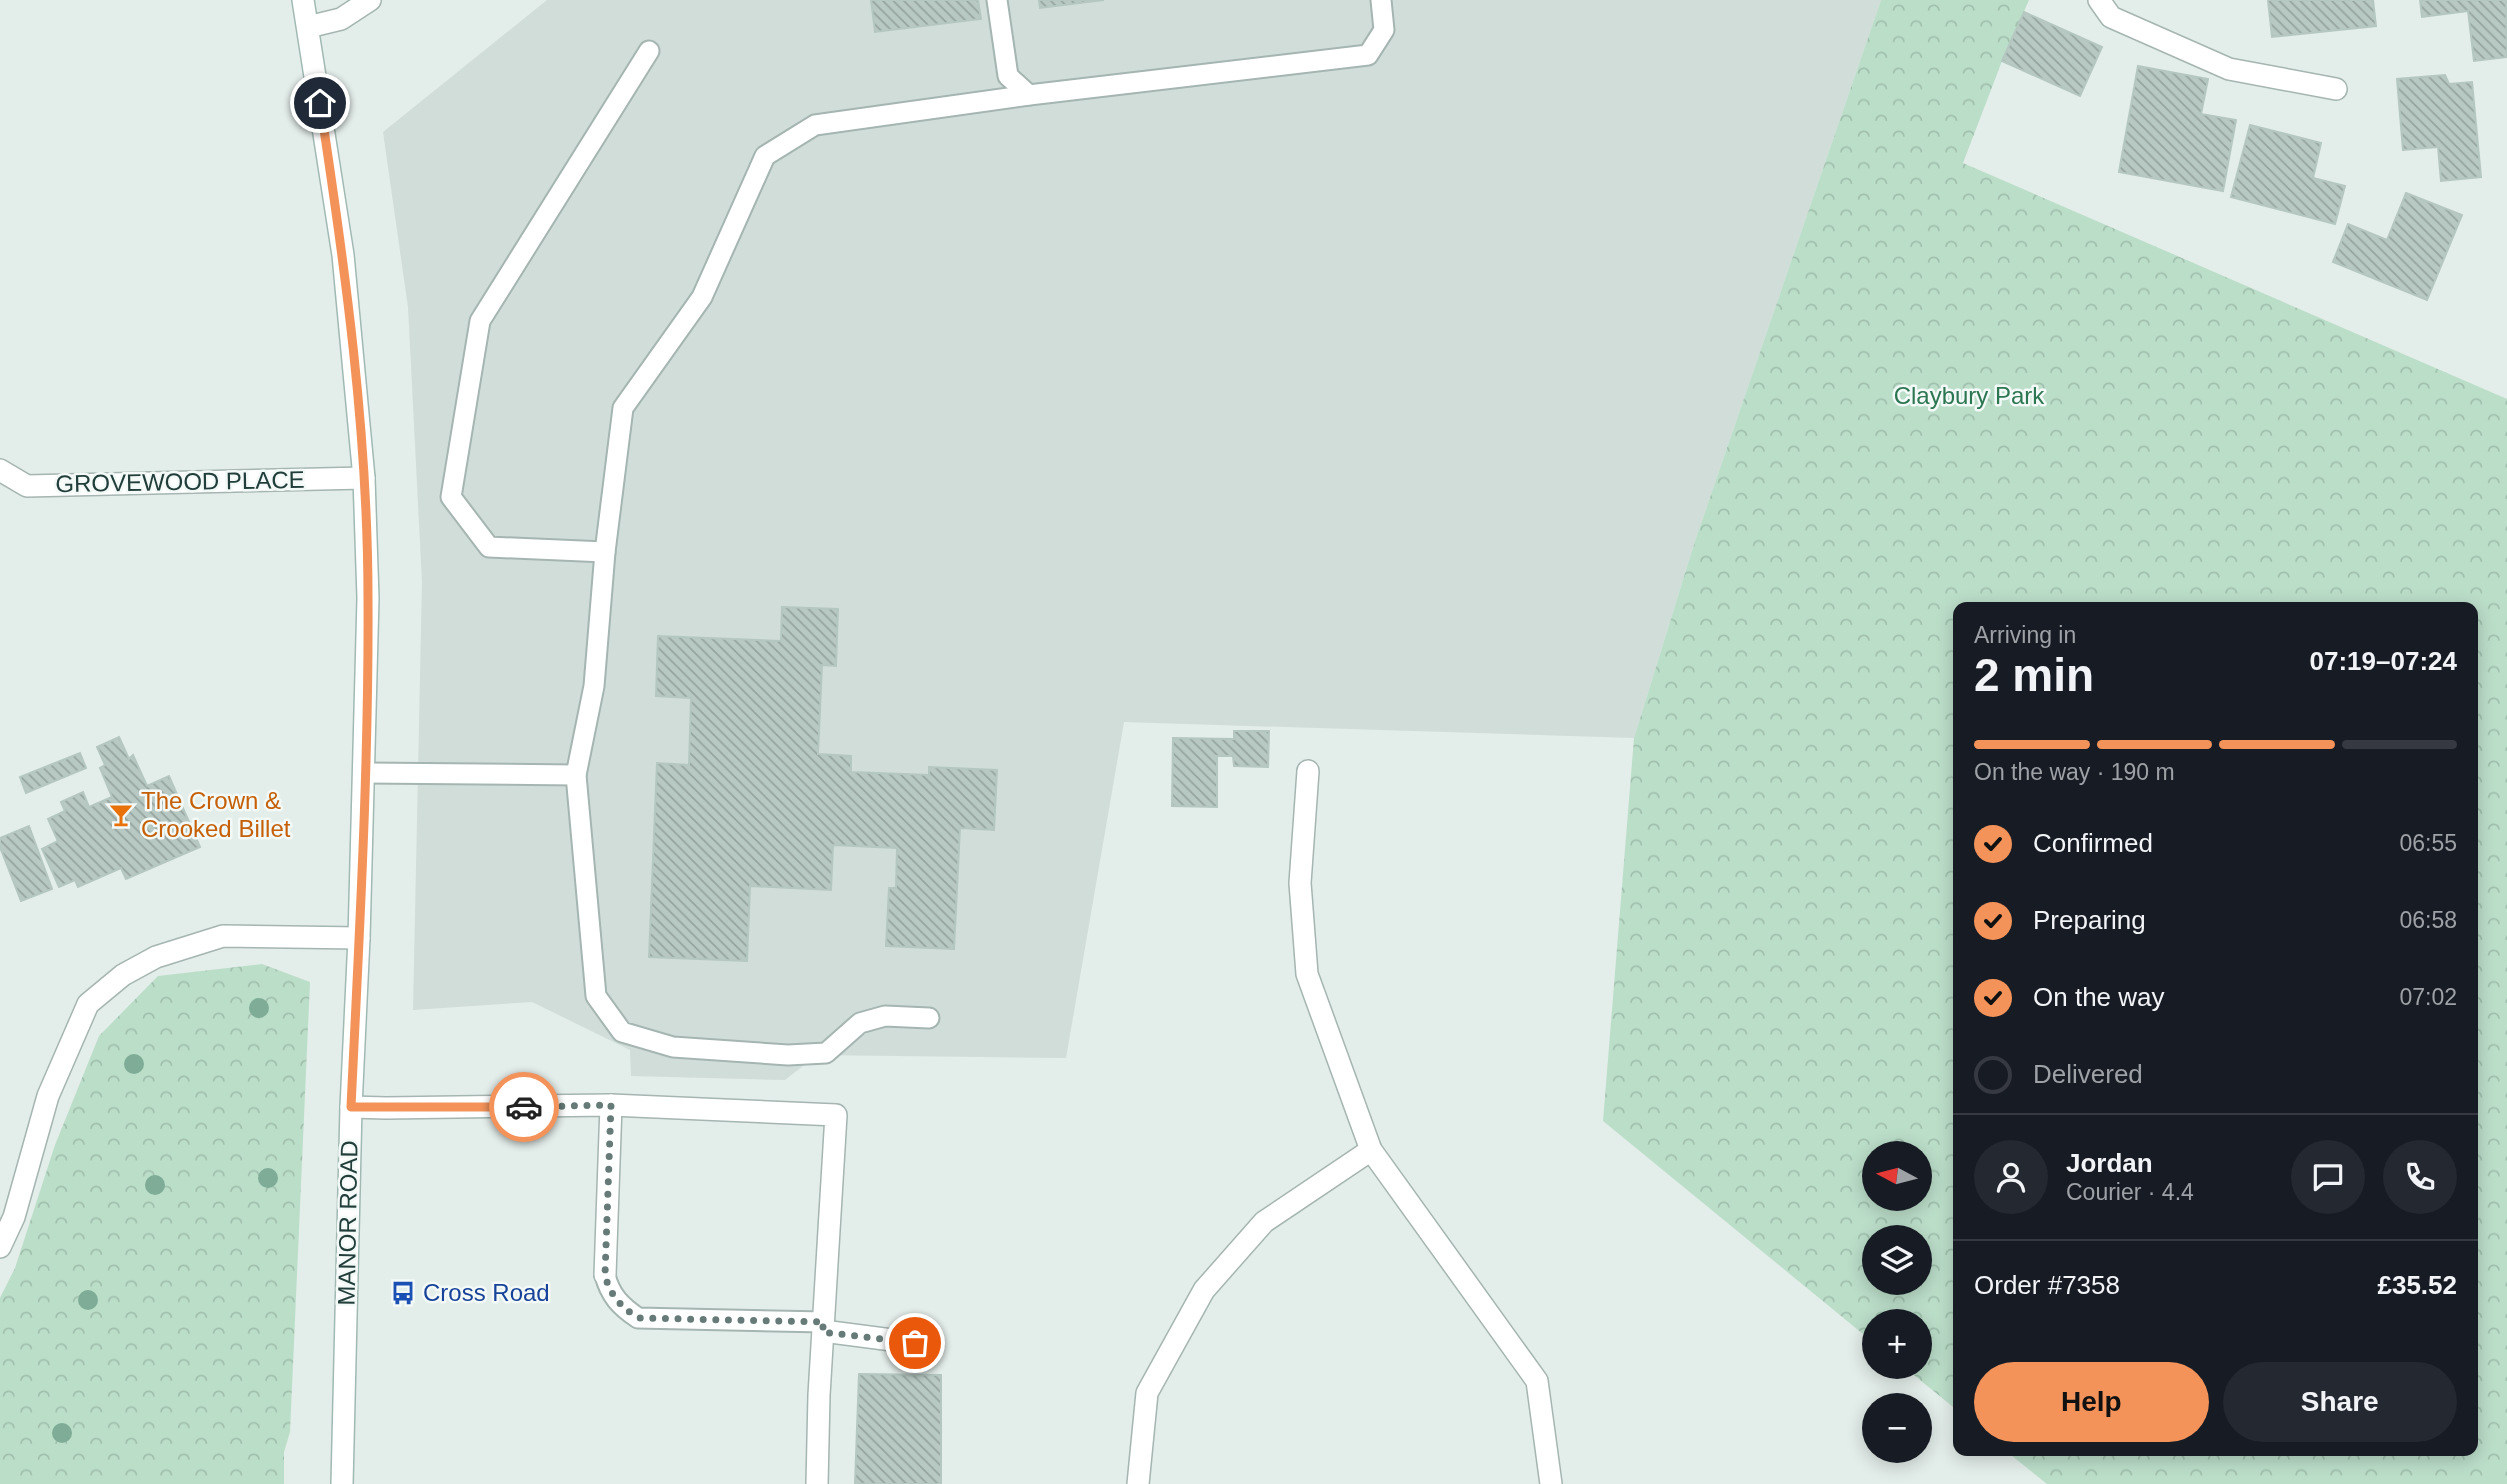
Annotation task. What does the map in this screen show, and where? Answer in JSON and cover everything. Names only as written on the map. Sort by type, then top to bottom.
[{"type":"street","name":"MANOR ROAD","points":[[303,0],[343,255],[364,478],[368,598],[365,773],[351,1107],[342,1484]]},
{"type":"street","points":[[308,27],[341,19],[370,0]]},
{"type":"street","points":[[2099,0],[2111,17],[2228,69],[2336,89]]},
{"type":"street","name":"GROVEWOOD PLACE","points":[[0,470],[27,486],[364,478]]},
{"type":"street","points":[[1308,771],[1300,883],[1307,974],[1371,1150],[1537,1381],[1551,1484]]},
{"type":"street","points":[[0,1247],[14,1217],[48,1096],[88,1004],[123,975],[156,957],[223,936],[359,938]]},
{"type":"street","points":[[605,1275],[611,1105]]},
{"type":"street","points":[[351,1107],[611,1105],[836,1115],[817,1484]]},
{"type":"street","points":[[1138,1484],[1147,1393],[1204,1290],[1264,1222],[1371,1150]]},
{"type":"street","points":[[823,1327],[915,1343]]},
{"type":"lane","points":[[997,0],[1007,76],[1029,96]]},
{"type":"lane","points":[[929,1018],[885,1016],[860,1023],[826,1053],[788,1055],[673,1047],[622,1032],[596,996],[576,775],[594,686],[605,552],[623,408],[702,298],[765,156],[815,125],[1368,55],[1384,30],[1381,0]]},
{"type":"lane","points":[[605,552],[489,547],[451,497],[480,321],[649,51]]},
{"type":"lane","points":[[365,773],[576,775]]},
{"type":"lane","points":[[605,1275],[609,1291],[638,1318],[823,1327]]},
{"type":"shaded area","points":[[547,0],[1881,0],[1695,541],[1634,738],[1124,722],[1066,1058],[817,1055],[785,1080],[631,1076],[630,1050],[532,1002],[413,1010],[422,582],[408,307],[383,132]]},
{"type":"green space","name":"Claybury Park","points":[[1881,0],[2029,0],[2002,61],[1963,163],[2507,399],[2507,1484],[2047,1484],[2012,1456],[2478,1456],[2478,602],[1953,602],[1953,1407],[1919,1379],[1932,1379],[1932,1309],[1862,1309],[1862,1333],[1603,1121],[1634,738],[1695,541]]},
{"type":"green space","points":[[262,964],[310,982],[290,1432],[284,1452],[284,1484],[0,1484],[0,1298],[15,1268],[55,1145],[99,1036],[158,976]]},
{"type":"building","points":[[871,0],[978,0],[981,19],[875,32]]},
{"type":"building","points":[[1039,0],[1104,0],[1040,8]]},
{"type":"building","points":[[2268,0],[2373,0],[2376,26],[2272,37]]},
{"type":"building","points":[[2420,0],[2506,0],[2507,57],[2474,61],[2468,11],[2422,17]]},
{"type":"building","points":[[2024,12],[2102,47],[2080,96],[2002,61]]},
{"type":"building","points":[[2138,66],[2208,79],[2201,114],[2236,120],[2223,191],[2119,172]]},
{"type":"building","points":[[2445,75],[2449,84],[2472,82],[2481,177],[2441,181],[2438,147],[2403,150],[2397,79]]},
{"type":"building","points":[[2250,125],[2321,143],[2313,178],[2345,186],[2335,224],[2231,197]]},
{"type":"building","points":[[2406,193],[2462,215],[2427,300],[2333,262],[2348,224],[2387,240]]},
{"type":"building","points":[[782,607],[838,609],[836,666],[822,665],[818,754],[851,756],[851,772],[929,775],[929,767],[997,770],[994,830],[960,828],[954,949],[886,946],[889,888],[896,888],[897,848],[833,845],[831,890],[750,886],[747,961],[649,957],[657,763],[689,765],[691,698],[656,696],[658,636],[781,641]]},
{"type":"building","points":[[1234,731],[1269,731],[1268,767],[1234,766],[1233,756],[1217,756],[1217,807],[1172,806],[1173,738],[1234,739]]},
{"type":"building","name":"The Crown & Crooked Billet","points":[[119,737],[129,759],[133,755],[147,786],[169,776],[200,847],[126,879],[121,868],[78,887],[75,880],[59,887],[42,849],[58,841],[48,819],[65,811],[61,802],[83,792],[89,807],[112,797],[100,768],[105,765],[97,747]]},
{"type":"building","points":[[80,753],[86,768],[26,793],[20,777]]},
{"type":"building","points":[[29,826],[52,889],[21,901],[0,847],[0,838]]},
{"type":"building","points":[[859,1374],[941,1375],[941,1484],[855,1484]]},
{"type":"way so far","points":[[524,1107],[611,1105],[605,1275],[609,1291],[628,1312],[638,1318],[824,1322],[822,1332],[915,1343]]},
{"type":"place","name":"The Crown & Crooked Billet","points":[[121,815]]},
{"type":"place","name":"Cross Road","points":[[403,1293]]},
{"type":"route","points":[[320,103],[343,255],[364,478],[368,598],[365,773],[351,1107],[524,1107]]}]
